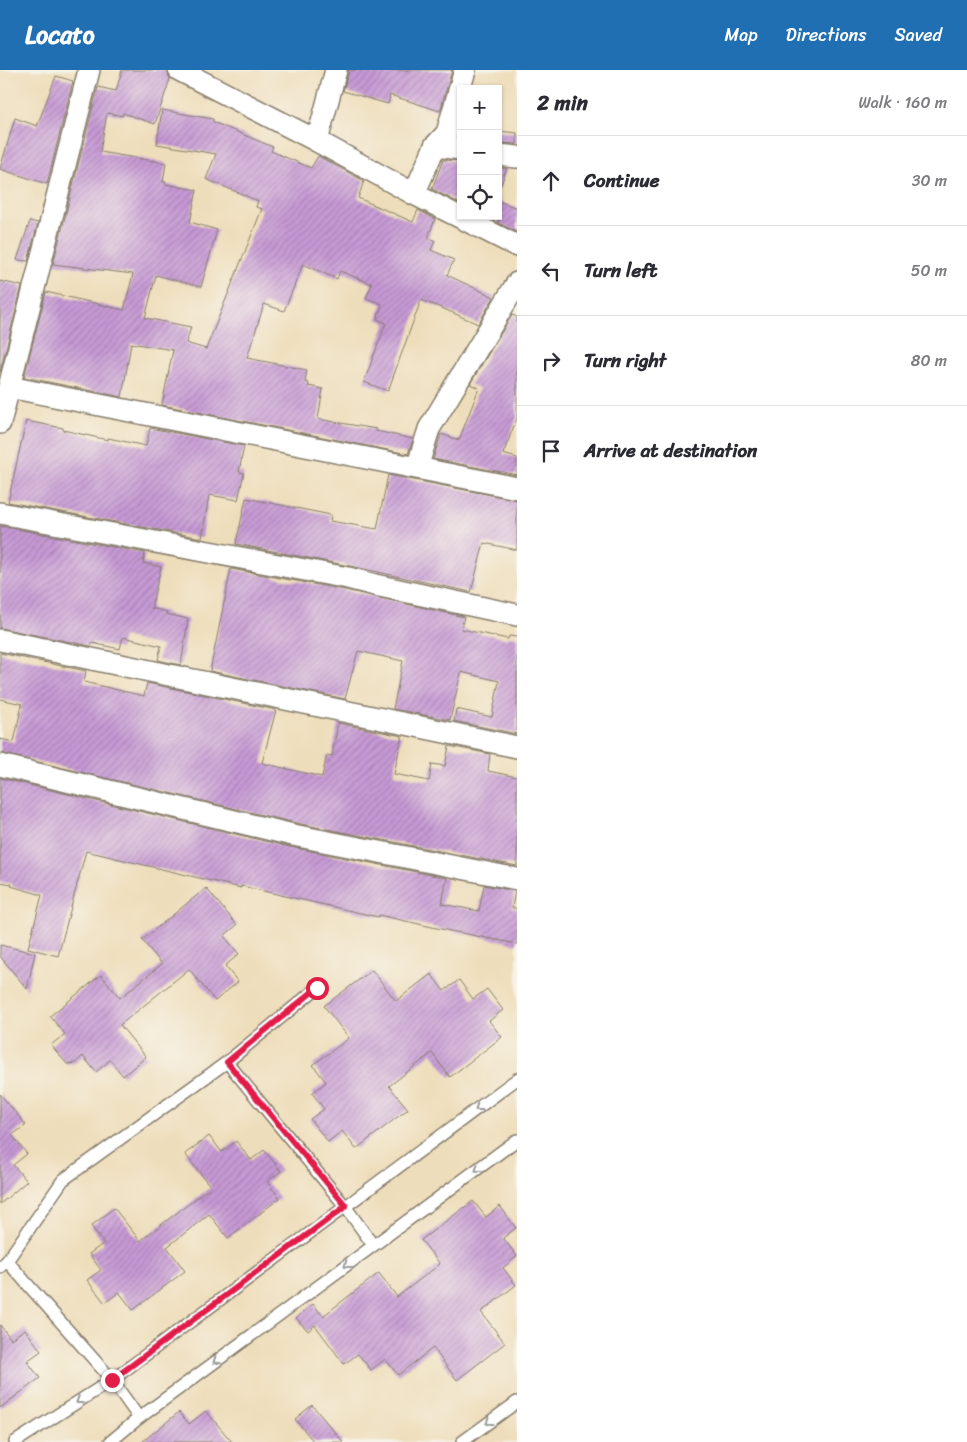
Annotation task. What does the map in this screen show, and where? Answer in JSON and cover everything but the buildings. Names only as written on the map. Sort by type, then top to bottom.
[{"type":"street","points":[[0,423],[89,70]]},
{"type":"street","points":[[180,70],[414,194],[517,246]]},
{"type":"street","points":[[317,141],[336,70]]},
{"type":"street","points":[[414,194],[435,146],[447,133],[465,70]]},
{"type":"street","points":[[435,146],[457,149]]},
{"type":"street","points":[[502,155],[517,157]]},
{"type":"street","points":[[417,468],[429,429],[517,284]]},
{"type":"street","points":[[9,387],[517,488]]},
{"type":"street","points":[[0,513],[348,578],[517,615]]},
{"type":"street","points":[[0,640],[517,747]]},
{"type":"street","points":[[0,766],[293,835],[517,879]]},
{"type":"lane","points":[[139,1418],[112,1380],[3,1264],[63,1180],[227,1062],[317,988]]},
{"type":"lane","points":[[227,1062],[346,1206],[373,1246]]},
{"type":"lane","points":[[14,1442],[112,1380],[517,1079]]},
{"type":"lane","points":[[110,1442],[139,1418],[517,1140]]},
{"type":"lane","points":[[462,1442],[517,1402]]},
{"type":"route","points":[[112,1380],[346,1206],[227,1062],[317,988]]}]
